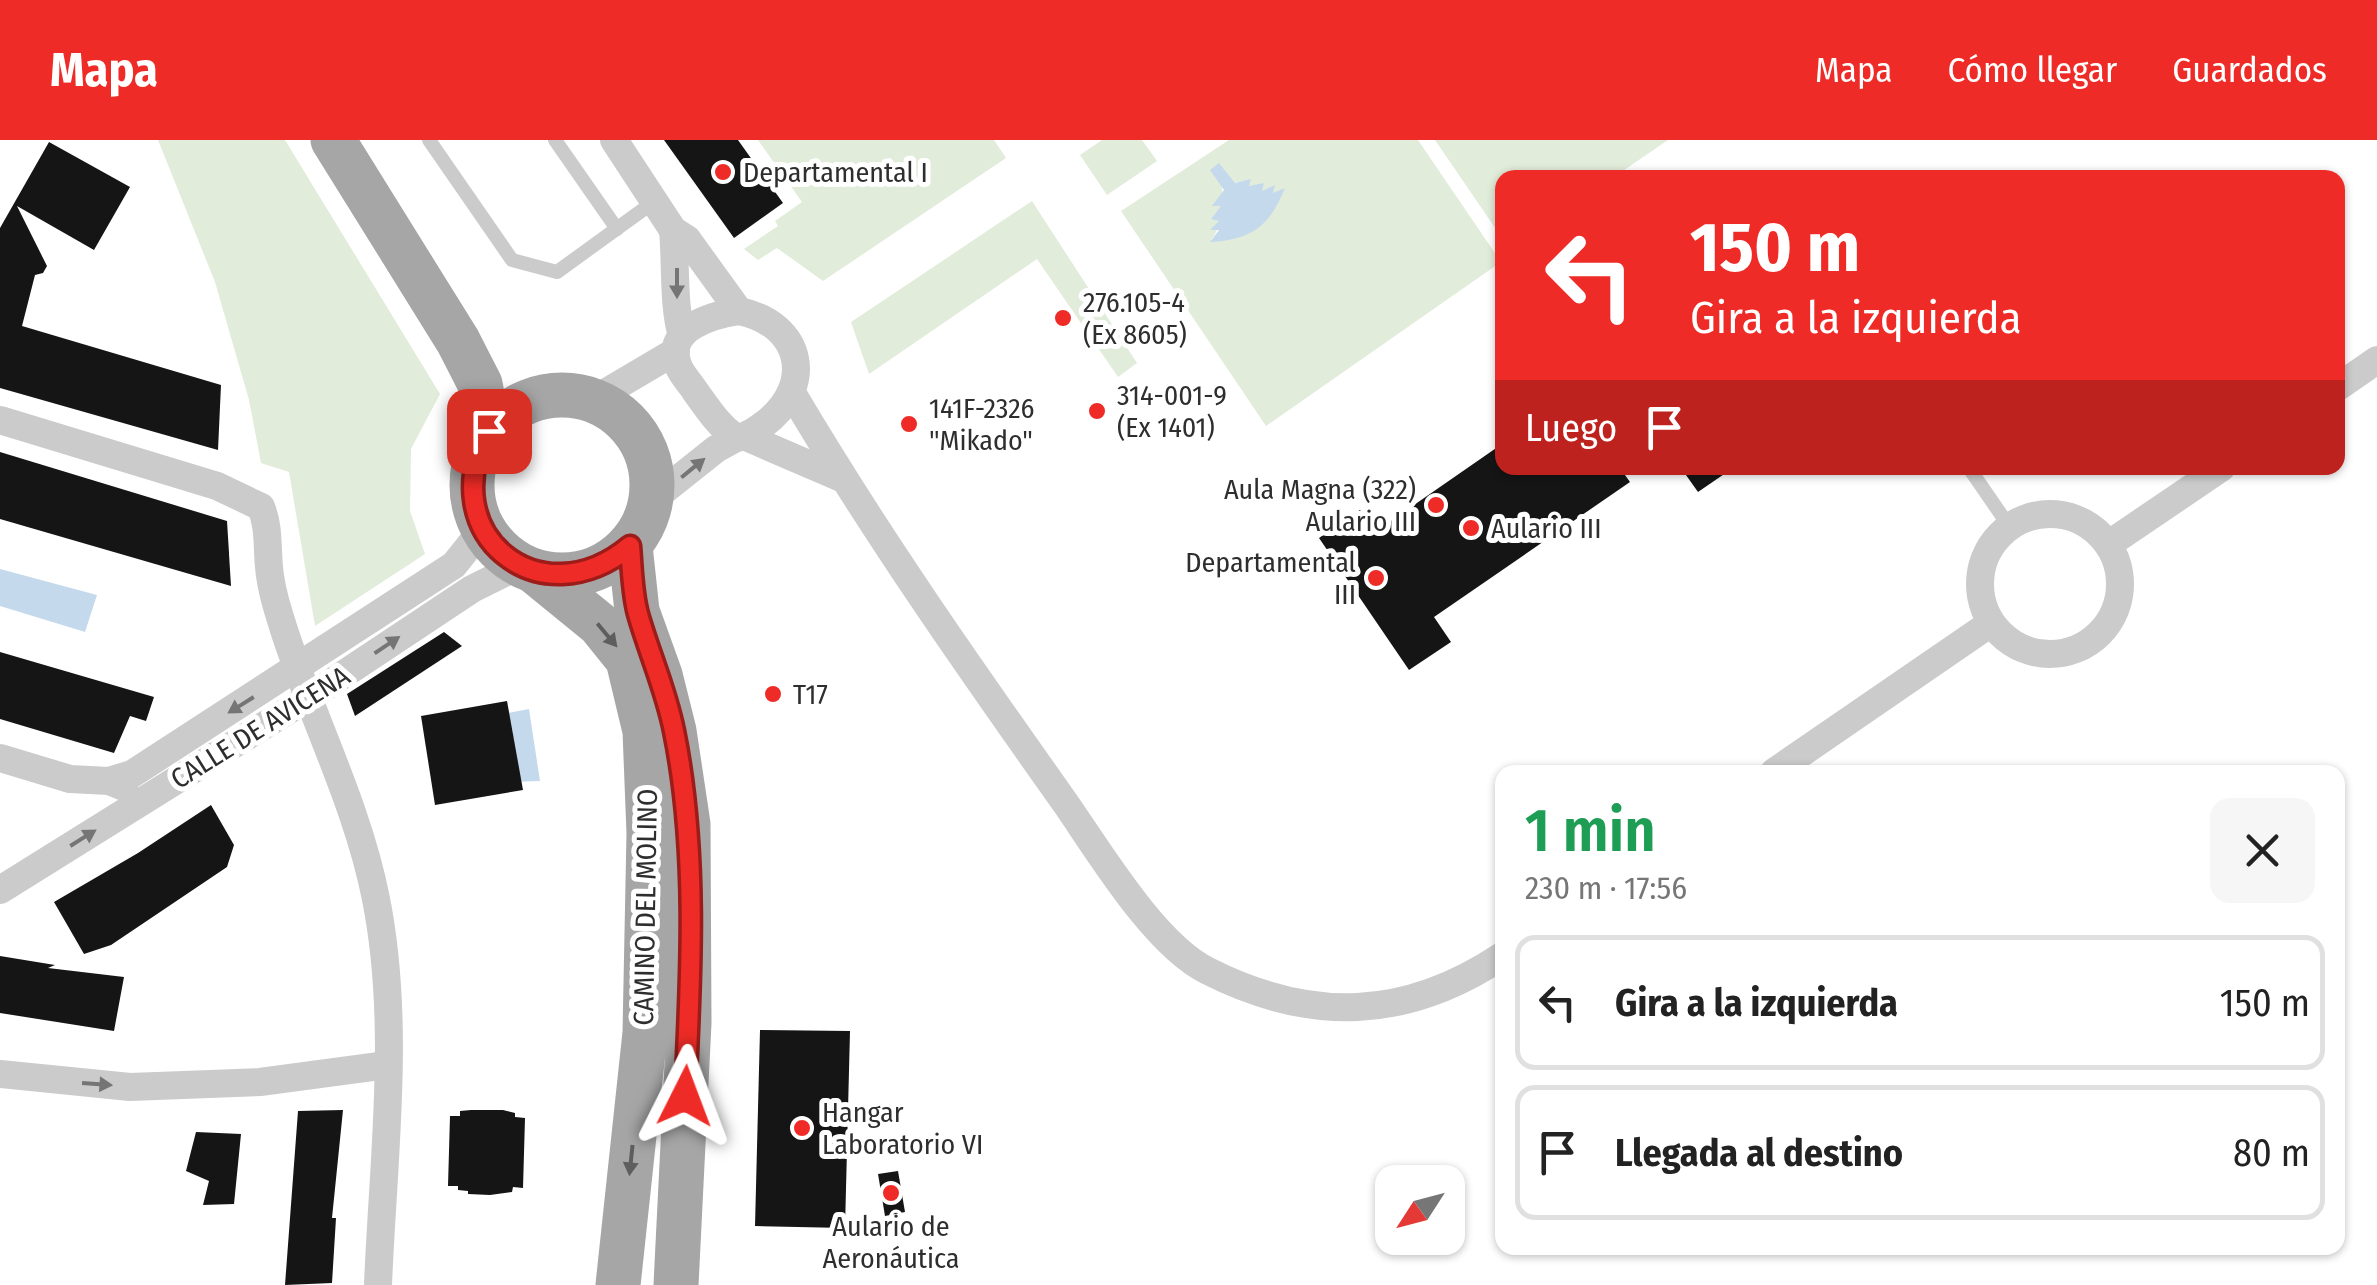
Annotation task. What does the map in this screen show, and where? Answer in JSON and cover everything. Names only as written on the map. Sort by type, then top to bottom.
[{"type":"main road","points":[[333,140],[458,341],[480,384],[489,431]]},
{"type":"main road","points":[[364,140],[504,370],[540,397]]},
{"type":"main road","points":[[576,396],[612,410],[641,440],[649,459],[652,500],[644,524],[630,546],[610,562],[586,572],[560,576],[527,568],[503,554],[479,520],[472,497],[472,474],[489,431],[512,410],[540,397],[576,396]]},
{"type":"main road","name":"CAMINO DEL MOLINO","points":[[630,546],[637,612],[660,675],[674,731],[688,824],[688,1023],[676,1285]]},
{"type":"main road","name":"CAMINO DEL MOLINO","points":[[527,568],[599,624],[628,660],[645,731],[648,833],[644,1033],[618,1285]]},
{"type":"street","points":[[614,140],[673,230],[678,274],[678,365],[719,426],[842,478]]},
{"type":"street","points":[[673,230],[687,239],[739,311]]},
{"type":"street","points":[[593,400],[679,343],[691,325],[720,314],[739,311],[768,320],[789,342],[796,376],[784,408],[741,438],[716,449],[652,500]]},
{"type":"street","points":[[2345,382],[2377,360]]},
{"type":"street","points":[[792,393],[842,478],[992,700],[1130,894],[1173,945],[1206,970],[1286,1000],[1339,1009],[1408,1002],[1470,978],[1495,961]]},
{"type":"street","points":[[0,420],[217,486],[261,507],[266,520],[272,589],[355,821],[376,897],[386,968],[387,1064],[378,1285]]},
{"type":"street","points":[[2109,544],[2210,475]]},
{"type":"street","points":[[2030,516],[2074,518],[2093,528],[2109,544],[2118,564],[2120,597],[2106,628],[2090,644],[2070,653],[2048,656],[2026,651],[2006,640],[1991,624],[1983,607],[1981,571],[1986,554],[2010,526],[2030,516]]},
{"type":"street","points":[[109,781],[132,774],[454,565],[474,540],[479,520]]},
{"type":"street","name":"CALLE DE AVICENA","points":[[0,890],[308,698],[472,589],[527,568]]},
{"type":"street","points":[[1784,765],[1991,624]]},
{"type":"street","points":[[0,758],[70,779],[109,781],[124,787],[130,794],[130,804],[121,814]]},
{"type":"street","points":[[0,1074],[130,1086],[260,1082],[387,1064]]},
{"type":"lane","points":[[429,140],[512,260],[556,272],[655,201]]},
{"type":"lane","points":[[555,140],[617,229]]},
{"type":"lane","points":[[1974,475],[2010,526]]},
{"type":"green space","points":[[158,140],[285,140],[440,394],[411,449],[410,511],[425,554],[315,626],[289,472],[261,463],[249,400],[215,282]]},
{"type":"green space","points":[[758,140],[994,140],[1006,158],[823,281],[777,248],[758,260],[744,249],[778,226],[775,221],[802,202]]},
{"type":"green space","points":[[1102,140],[1142,140],[1157,161],[1107,195],[1080,155]]},
{"type":"green space","points":[[1229,140],[1418,140],[1495,253],[1495,266],[1266,426],[1121,211]],"holes":[[[1219,164],[1234,183],[1249,180],[1248,186],[1272,194],[1283,189],[1211,240],[1222,213]]]},
{"type":"green space","points":[[1435,140],[1668,140],[1624,170],[1495,170],[1495,228]]},
{"type":"green space","points":[[1032,201],[1137,363],[1118,377],[1037,259],[869,374],[851,322]]},
{"type":"water","points":[[1219,163],[1235,183],[1251,179],[1249,186],[1264,183],[1262,191],[1275,185],[1273,193],[1285,188],[1273,212],[1257,228],[1237,238],[1210,242],[1219,230],[1210,230],[1219,221],[1211,219],[1221,206],[1212,206],[1224,190],[1210,170]]},
{"type":"water","points":[[0,569],[97,595],[85,632],[0,606]]},
{"type":"water","points":[[529,709],[540,781],[509,782],[498,715]]},
{"type":"building","name":"Departamental I","points":[[664,140],[738,140],[783,203],[734,238]]},
{"type":"building","points":[[49,142],[130,187],[94,250],[17,206],[47,266],[43,273],[35,275],[22,326],[221,385],[218,450],[0,388],[0,228]]},
{"type":"building","name":"Aulario III","points":[[1495,449],[1495,475],[1625,475],[1630,482],[1434,617],[1451,642],[1409,670],[1319,538],[1360,510],[1375,532]]},
{"type":"building","points":[[0,452],[227,521],[231,586],[0,519]]},
{"type":"building","points":[[1686,475],[1723,475],[1698,492]]},
{"type":"building","points":[[444,632],[462,646],[355,716],[347,694]]},
{"type":"building","points":[[0,652],[154,697],[146,721],[130,716],[114,753],[0,719]]},
{"type":"building","points":[[507,701],[523,790],[435,805],[421,716]]},
{"type":"building","points":[[211,805],[234,845],[227,867],[111,945],[84,954],[54,902]]},
{"type":"building","points":[[0,956],[55,965],[48,968],[124,977],[114,1031],[0,1013]]},
{"type":"building","name":"Hangar Laboratorio VI","points":[[760,1030],[850,1031],[845,1228],[755,1226]]},
{"type":"building","points":[[343,1110],[332,1218],[336,1218],[332,1283],[285,1285],[298,1111]]},
{"type":"building","points":[[503,1110],[525,1118],[523,1188],[513,1187],[512,1192],[490,1195],[468,1194],[458,1190],[458,1186],[448,1186],[450,1116],[460,1116],[460,1111]]},
{"type":"building","points":[[196,1132],[241,1134],[234,1204],[203,1205],[209,1181],[186,1171]]},
{"type":"building","name":"Aulario de Aeronáutica","points":[[898,1171],[905,1212],[885,1216],[878,1174]]},
{"type":"place","name":"Departamental I","points":[[723,172]]},
{"type":"place","name":"276.105-4 (Ex 8605)","points":[[1063,318]]},
{"type":"place","name":"314-001-9 (Ex 1401)","points":[[1097,411]]},
{"type":"place","name":"141F-2326 \"Mikado\"","points":[[909,424]]},
{"type":"place","name":"Aula Magna (322) Aulario III","points":[[1436,505]]},
{"type":"place","name":"Aulario III","points":[[1471,528]]},
{"type":"place","name":"Departamental III","points":[[1376,578]]},
{"type":"place","name":"T17","points":[[773,694]]},
{"type":"place","name":"Hangar Laboratorio VI","points":[[802,1128]]},
{"type":"place","name":"Aulario de Aeronáutica","points":[[891,1193]]},
{"type":"route","points":[[489,431],[472,474],[472,497],[479,520],[503,554],[534,571],[560,576],[586,572],[610,562],[630,546],[637,612],[660,675],[674,731],[688,824],[685,1096]]}]
